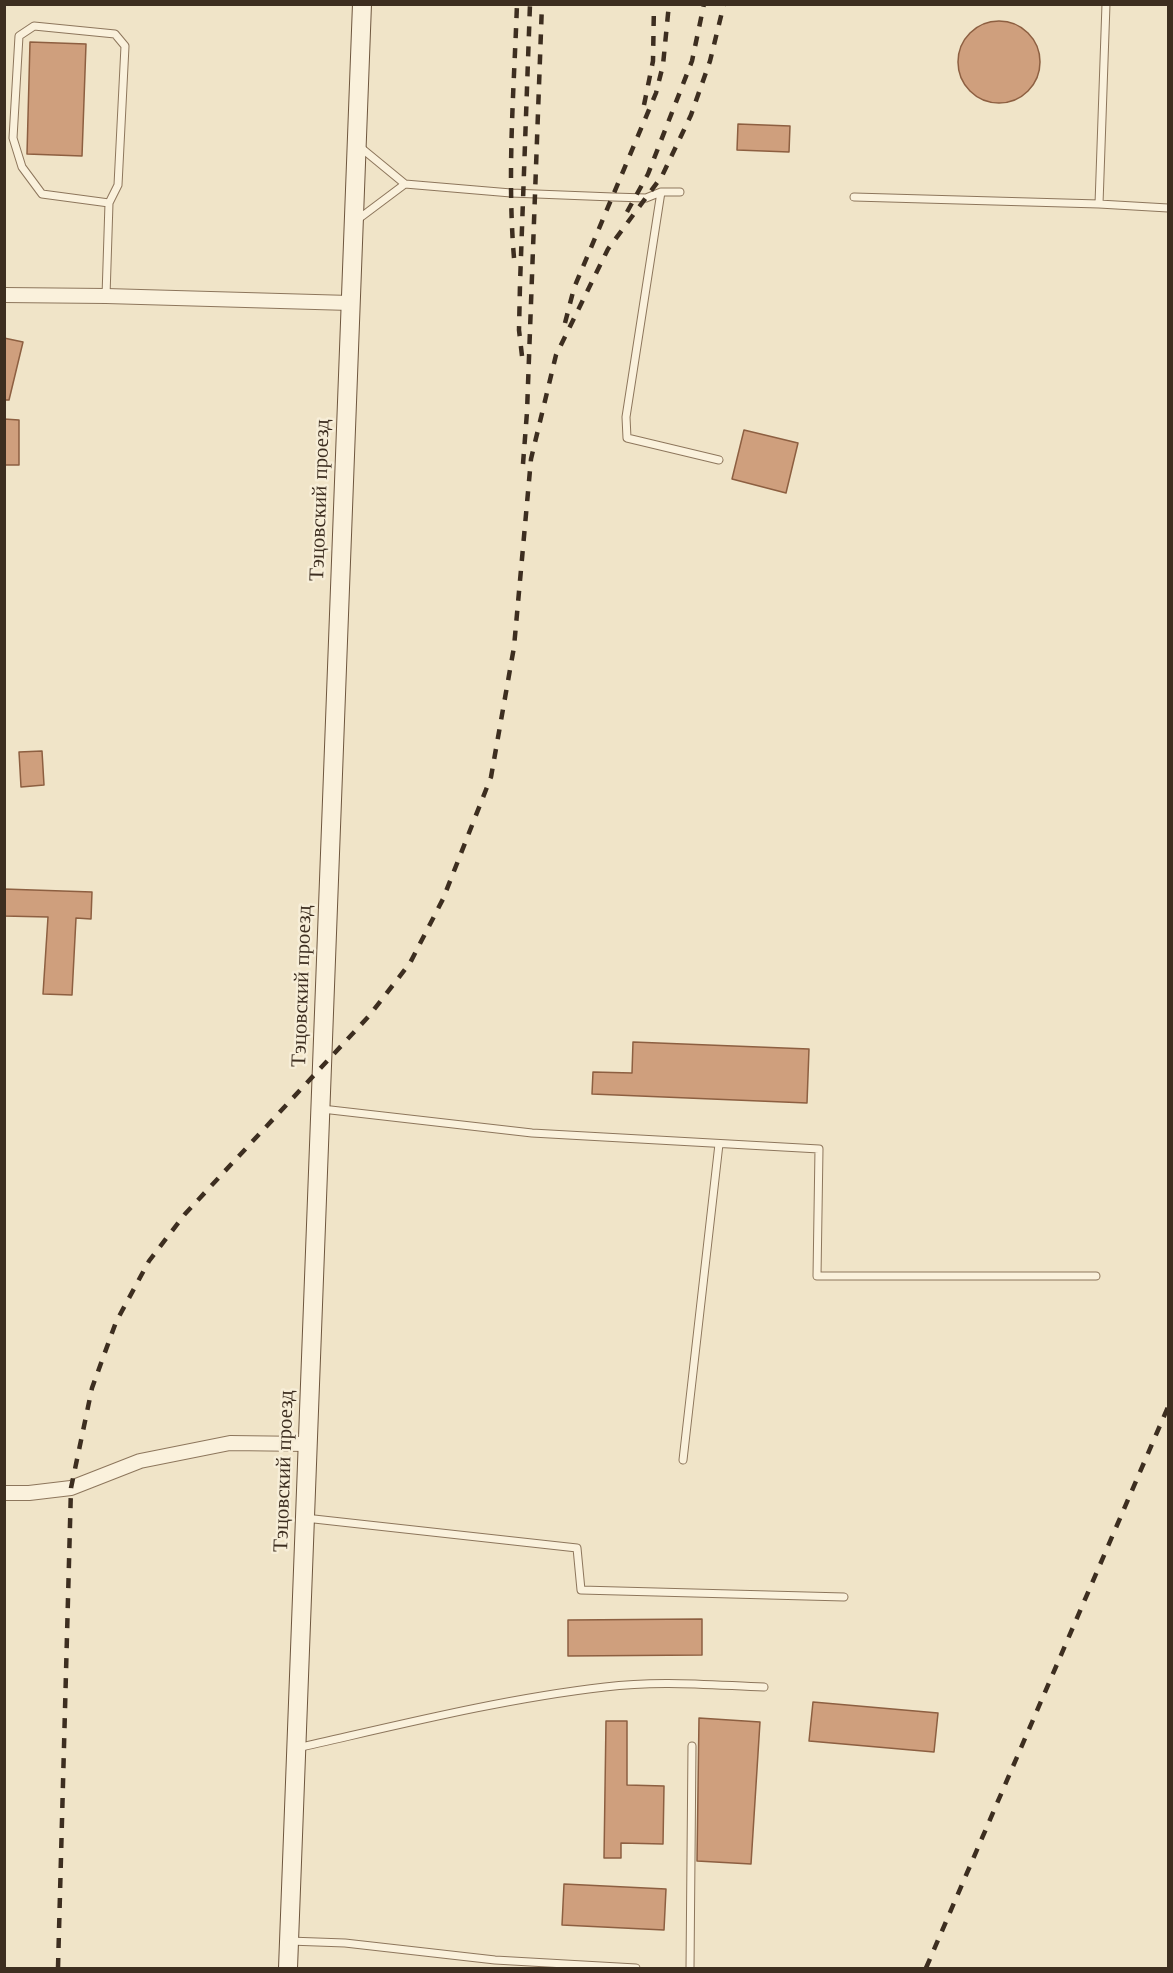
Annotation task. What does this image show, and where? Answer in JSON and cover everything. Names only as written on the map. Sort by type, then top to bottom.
[{"type":"street","name":"Тэцовский проезд","points":[[288,1968],[362,4]]},
{"type":"street","points":[[4,295],[350,303]]},
{"type":"street","points":[[4,1492],[29,1493],[71,1488],[140,1461],[230,1443],[308,1444]]},
{"type":"lane","points":[[1099,204],[1106,4]]},
{"type":"lane","points":[[106,296],[110,203],[118,185],[125,46],[115,34],[34,26],[19,36],[13,138],[22,167],[42,194],[110,203]]},
{"type":"lane","points":[[356,143],[405,184],[511,193],[646,198],[661,192],[680,192]]},
{"type":"lane","points":[[353,223],[405,184]]},
{"type":"lane","points":[[661,192],[626,417],[627,438],[719,460]]},
{"type":"lane","points":[[854,197],[1168,208]]},
{"type":"lane","points":[[320,1108],[532,1133],[819,1149],[817,1276],[1096,1276]]},
{"type":"lane","points":[[683,1460],[719,1144]]},
{"type":"lane","points":[[305,1518],[577,1548],[581,1590],[844,1597]]},
{"type":"lane","points":[[297,1748],[503,1702],[606,1686],[674,1683],[764,1688]]},
{"type":"lane","points":[[690,1968],[692,1746]]},
{"type":"lane","points":[[289,1941],[345,1943],[495,1960],[636,1968]]},
{"type":"building","points":[[999,21],[1015,24],[1028,33],[1037,46],[1040,62],[1037,78],[1028,91],[1015,100],[999,103],[983,100],[970,91],[961,78],[958,62],[961,46],[970,33],[983,24]]},
{"type":"building","points":[[30,42],[86,44],[82,156],[27,154]]},
{"type":"building","points":[[738,124],[790,126],[789,152],[737,150]]},
{"type":"building","points":[[4,338],[23,342],[9,400],[4,400]]},
{"type":"building","points":[[4,419],[19,420],[19,465],[4,465]]},
{"type":"building","points":[[744,430],[798,443],[786,493],[732,479]]},
{"type":"building","points":[[42,751],[44,785],[21,787],[19,752]]},
{"type":"building","points":[[4,889],[92,892],[91,919],[76,918],[72,995],[43,994],[48,917],[4,916]]},
{"type":"building","points":[[633,1042],[809,1049],[807,1103],[592,1094],[593,1072],[632,1073]]},
{"type":"building","points":[[702,1619],[702,1655],[568,1656],[568,1620]]},
{"type":"building","points":[[813,1702],[938,1713],[934,1752],[809,1741]]},
{"type":"building","points":[[699,1718],[760,1722],[751,1864],[697,1861]]},
{"type":"building","points":[[606,1721],[627,1721],[627,1785],[664,1786],[663,1844],[621,1843],[621,1858],[604,1858]]},
{"type":"building","points":[[564,1884],[666,1889],[664,1930],[562,1925]]},
{"type":"railway","points":[[514,258],[511,163],[517,4]]},
{"type":"railway","points":[[522,356],[519,330],[520,284],[530,4]]},
{"type":"railway","points":[[523,464],[527,412],[542,4]]},
{"type":"railway","points":[[644,105],[653,61],[654,4]]},
{"type":"railway","points":[[565,323],[574,288],[656,93],[663,65],[669,4]]},
{"type":"railway","points":[[627,212],[648,174],[692,61],[704,4]]},
{"type":"railway","points":[[58,1968],[71,1488],[92,1388],[116,1322],[149,1261],[185,1214],[369,1016],[410,963],[443,899],[491,777],[514,647],[531,459],[556,355],[608,249],[662,176],[691,115],[710,61],[724,4]]},
{"type":"railway","points":[[926,1968],[1168,1407]]}]
